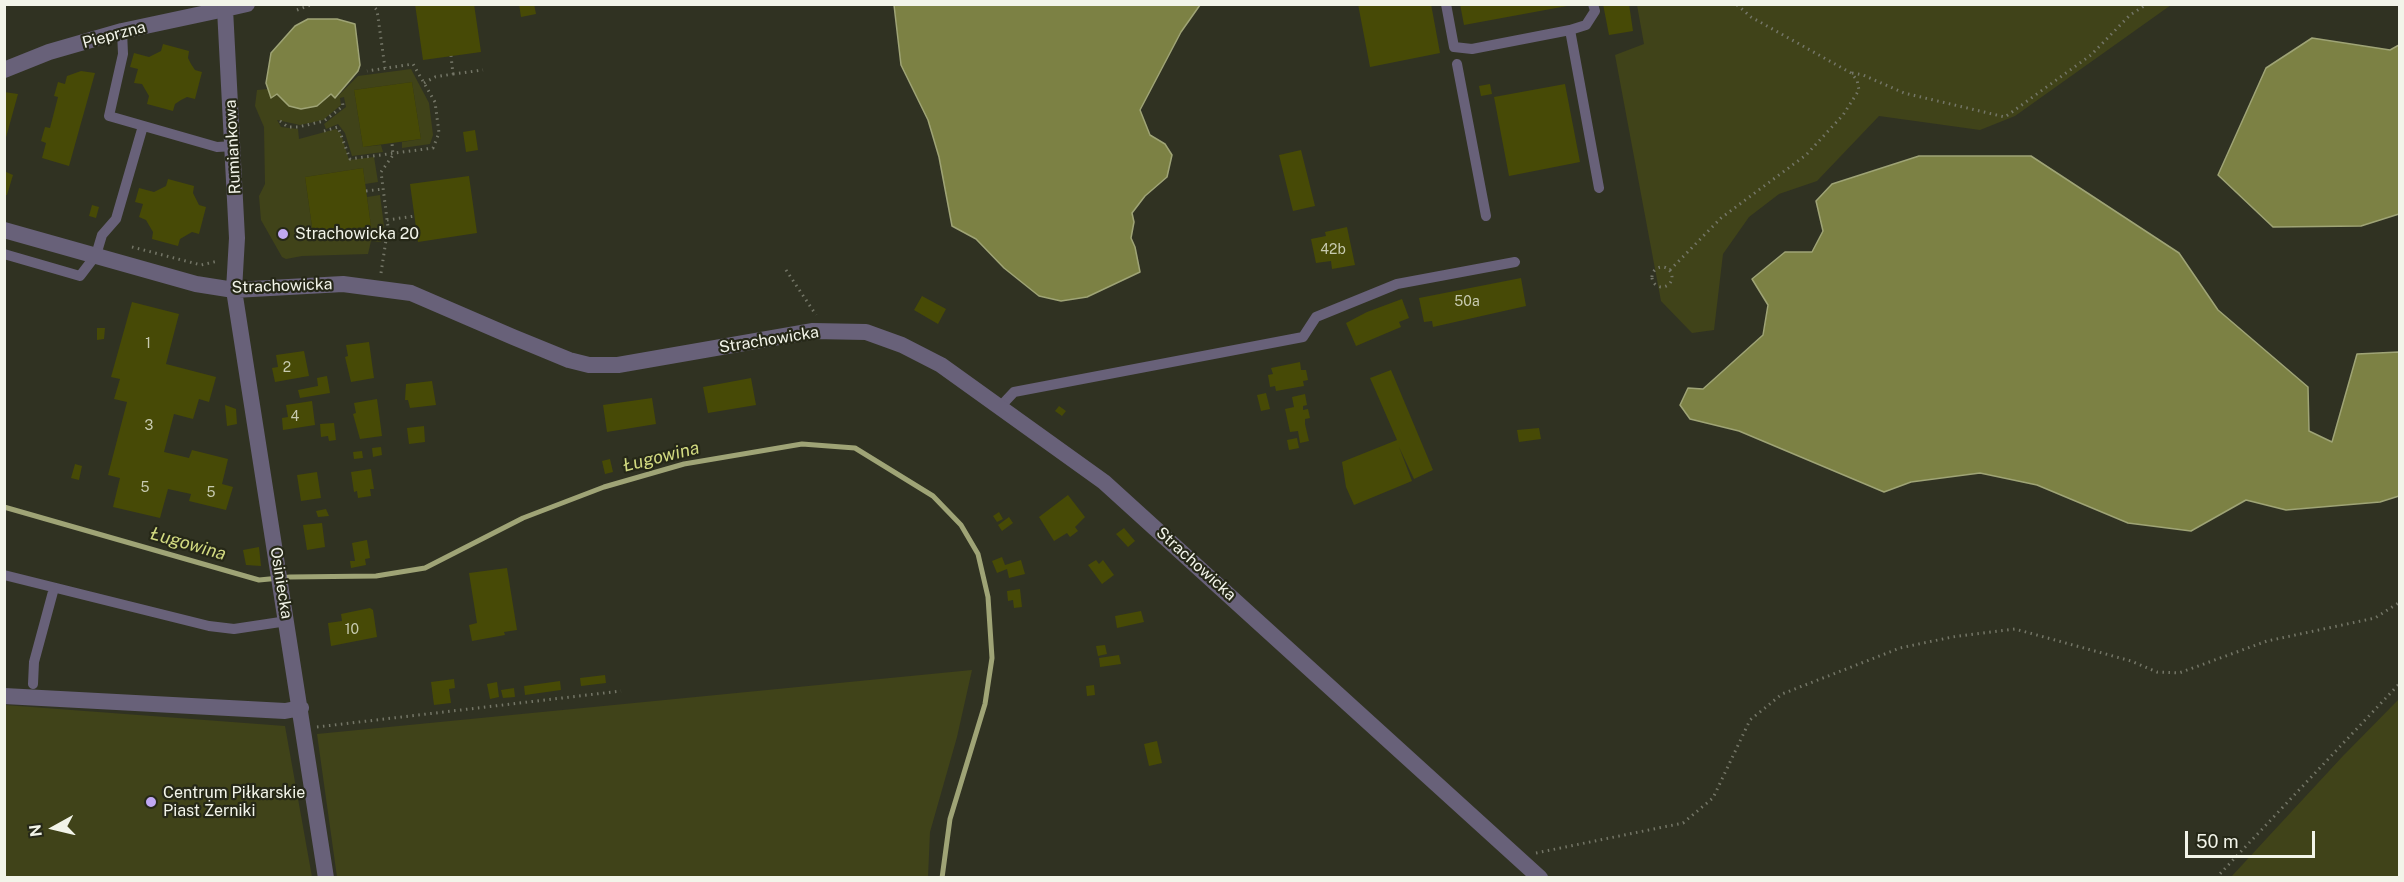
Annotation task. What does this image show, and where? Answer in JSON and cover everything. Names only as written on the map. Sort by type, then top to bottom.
[{"type":"street","name":"Pieprzna","points":[[4,69],[49,52],[122,32],[225,7],[247,4]]},
{"type":"street","name":"Rumiankowa","points":[[225,7],[234,146],[237,253],[234,290]]},
{"type":"street","name":"Strachowicka","points":[[4,230],[196,284],[234,290],[343,284],[411,293],[569,360],[589,365],[618,365],[820,331],[866,332],[902,345],[941,364],[1104,482],[1540,878]]},
{"type":"street","name":"Osiniecka","points":[[234,290],[326,878]]},
{"type":"street","points":[[4,696],[285,711],[301,708]]},
{"type":"lane","points":[[1446,4],[1454,47],[1472,49],[1586,25],[1595,11],[1593,4]]},
{"type":"lane","points":[[1570,30],[1599,188]]},
{"type":"lane","points":[[122,32],[123,54],[109,116],[217,147],[234,146]]},
{"type":"lane","points":[[1457,64],[1486,216]]},
{"type":"lane","points":[[4,254],[81,276],[96,255],[101,238],[116,219],[143,126]]},
{"type":"lane","points":[[999,408],[1014,392],[1303,337],[1316,317],[1397,284],[1515,262]]},
{"type":"lane","points":[[4,575],[209,626],[234,629],[287,621]]},
{"type":"lane","points":[[33,684],[34,662],[54,588]]},
{"type":"path","points":[[297,10],[313,4]]},
{"type":"path","points":[[371,4],[376,10],[385,68]]},
{"type":"path","points":[[1736,4],[1751,17],[1851,73],[1863,75],[1904,93],[2005,117],[2091,55],[2130,15],[2147,4]]},
{"type":"path","points":[[451,56],[453,74]]},
{"type":"path","points":[[324,131],[338,127],[350,159],[433,148],[439,133],[435,102],[413,64],[367,71]]},
{"type":"path","points":[[424,83],[435,77],[483,70]]},
{"type":"path","points":[[1670,270],[1721,219],[1806,155],[1843,115],[1859,90],[1857,80],[1851,73]]},
{"type":"path","points":[[280,121],[288,127],[324,122],[343,106],[342,99]]},
{"type":"path","points":[[378,287],[387,220],[381,172],[393,153],[392,143]]},
{"type":"path","points":[[366,191],[383,189]]},
{"type":"path","points":[[387,220],[415,216]]},
{"type":"path","points":[[101,238],[201,265],[211,264],[220,257]]},
{"type":"path","points":[[1662,267],[1670,270],[1672,278],[1669,285],[1662,287],[1654,284],[1652,278],[1655,270],[1662,267]]},
{"type":"path","points":[[786,270],[817,316],[820,331]]},
{"type":"path","points":[[1516,856],[1683,823],[1713,798],[1750,720],[1782,694],[1900,648],[1952,637],[2015,629],[2131,661],[2157,672],[2179,673],[2267,641],[2375,618],[2400,602]]},
{"type":"path","points":[[2216,878],[2400,683]]},
{"type":"path","points":[[303,727],[325,728],[621,691]]},
{"type":"shaded area","points":[[1637,4],[2171,5],[2015,116],[1980,130],[1879,116],[1817,181],[1779,194],[1749,217],[1723,254],[1714,330],[1692,333],[1661,301],[1615,55],[1644,44]]},
{"type":"shaded area","points":[[894,5],[1200,5],[1181,32],[1140,110],[1150,135],[1165,144],[1172,155],[1167,177],[1145,196],[1132,213],[1134,222],[1131,238],[1140,272],[1087,297],[1061,301],[1039,296],[1004,268],[976,239],[952,226],[939,157],[928,120],[901,65]]},
{"type":"shaded area","points":[[308,19],[337,19],[355,24],[360,65],[358,71],[335,98],[331,94],[317,106],[301,109],[289,106],[277,94],[271,98],[266,83],[271,53],[295,26]]},
{"type":"shaded area","points":[[2312,38],[2390,50],[2399,45],[2399,214],[2361,226],[2273,227],[2218,175],[2266,68]]},
{"type":"shaded area","points":[[411,69],[429,103],[433,135],[430,144],[402,148],[402,142],[421,139],[412,82],[354,90],[363,147],[381,145],[383,152],[352,156],[345,133],[338,124],[326,129],[324,124],[346,107],[344,97],[340,98],[341,105],[323,120],[300,125],[277,120],[281,127],[298,129],[299,139],[336,129],[341,134],[349,160],[374,157],[378,182],[365,184],[363,168],[305,177],[313,234],[371,226],[367,197],[380,195],[384,226],[381,242],[371,241],[368,254],[302,256],[286,259],[282,257],[261,220],[259,196],[265,184],[264,127],[255,106],[257,90],[268,89],[271,98],[277,94],[301,109],[317,106],[332,94],[336,98],[358,76]]},
{"type":"shaded area","points":[[1919,156],[2031,156],[2179,253],[2218,310],[2308,387],[2309,431],[2332,442],[2357,354],[2399,352],[2399,496],[2380,502],[2286,510],[2246,500],[2191,531],[2128,523],[2037,485],[1980,473],[1911,482],[1884,492],[1739,431],[1690,419],[1680,405],[1688,388],[1703,389],[1763,335],[1768,305],[1752,279],[1785,252],[1812,252],[1823,231],[1816,201],[1832,184]]},
{"type":"shaded area","points":[[972,670],[957,737],[930,832],[928,877],[337,877],[317,734]]},
{"type":"shaded area","points":[[2399,699],[2399,877],[2231,877],[2342,757]]},
{"type":"shaded area","name":"Centrum Piłkarskie Piast Żerniki","points":[[5,705],[285,726],[312,877],[5,878]]},
{"type":"building","points":[[415,4],[474,4],[481,52],[423,60]]},
{"type":"building","points":[[519,4],[534,4],[536,14],[521,17]]},
{"type":"building","points":[[1358,4],[1431,4],[1440,53],[1370,67]]},
{"type":"building","points":[[1460,4],[1567,4],[1567,6],[1464,25]]},
{"type":"building","points":[[1603,4],[1629,4],[1633,31],[1609,35]]},
{"type":"building","points":[[163,44],[189,51],[188,58],[191,64],[195,70],[202,72],[195,99],[187,97],[181,100],[175,104],[173,111],[147,104],[149,96],[142,84],[134,83],[138,69],[130,67],[134,53],[149,57],[161,51]]},
{"type":"building","points":[[81,71],[95,73],[69,166],[42,158],[46,143],[41,141],[45,127],[50,128],[58,97],[54,96],[58,82],[65,84],[67,76]]},
{"type":"building","points":[[412,82],[421,139],[363,147],[354,90]]},
{"type":"building","points":[[1490,84],[1492,94],[1481,96],[1479,86]]},
{"type":"building","points":[[1565,84],[1580,162],[1509,176],[1494,97]]},
{"type":"building","points":[[4,92],[18,94],[5,141],[4,141]]},
{"type":"building","points":[[475,130],[478,150],[466,152],[463,132]]},
{"type":"building","points":[[1301,150],[1315,206],[1293,211],[1279,155]]},
{"type":"building","points":[[363,168],[371,226],[313,234],[305,177]]},
{"type":"building","points":[[4,171],[13,175],[7,195],[4,195]]},
{"type":"building","points":[[469,176],[477,233],[418,242],[410,184]]},
{"type":"building","points":[[168,179],[194,186],[193,193],[199,205],[206,207],[199,234],[192,232],[180,239],[178,246],[152,239],[153,232],[146,220],[139,217],[143,204],[135,202],[139,188],[154,192],[166,186]]},
{"type":"building","points":[[92,205],[99,207],[96,218],[89,216]]},
{"type":"building","points":[[1347,227],[1355,265],[1332,269],[1331,261],[1316,263],[1311,239],[1326,236],[1325,232]]},
{"type":"building","points":[[1521,278],[1526,306],[1433,327],[1432,321],[1424,322],[1419,298]]},
{"type":"building","points":[[922,296],[946,309],[938,324],[914,310]]},
{"type":"building","points":[[1402,299],[1409,318],[1399,322],[1401,327],[1356,346],[1346,323],[1367,312]]},
{"type":"building","points":[[132,302],[179,314],[166,364],[216,377],[209,402],[199,399],[193,419],[174,414],[164,452],[189,458],[192,450],[228,459],[222,484],[233,487],[226,510],[189,501],[191,494],[168,489],[160,518],[113,507],[120,478],[108,475],[127,402],[114,399],[120,379],[111,377]]},
{"type":"building","points":[[97,328],[105,328],[104,339],[97,340]]},
{"type":"building","points":[[369,342],[374,378],[351,382],[345,357],[348,356],[346,345]]},
{"type":"building","points":[[304,351],[309,376],[275,382],[272,368],[278,367],[276,355]]},
{"type":"building","points":[[1300,362],[1301,370],[1306,370],[1308,380],[1303,381],[1304,386],[1276,391],[1275,386],[1270,387],[1268,375],[1273,374],[1271,368]]},
{"type":"building","points":[[1391,370],[1433,470],[1414,479],[1399,447],[1412,481],[1354,505],[1346,487],[1342,462],[1397,440],[1370,378]]},
{"type":"building","points":[[327,376],[330,393],[300,398],[298,390],[318,386],[317,378]]},
{"type":"building","points":[[751,378],[756,405],[708,413],[703,387]]},
{"type":"building","points":[[432,381],[436,405],[410,408],[408,400],[405,400],[406,384]]},
{"type":"building","points":[[1266,393],[1270,409],[1261,411],[1257,395]]},
{"type":"building","points":[[1305,394],[1307,405],[1303,406],[1303,410],[1308,409],[1310,418],[1305,419],[1309,441],[1300,443],[1298,431],[1290,432],[1285,409],[1294,407],[1292,397]]},
{"type":"building","points":[[652,398],[656,424],[607,432],[603,405]]},
{"type":"building","points":[[377,399],[382,436],[360,439],[353,414],[356,413],[354,403]]},
{"type":"building","points":[[312,401],[315,425],[283,430],[282,418],[288,417],[286,405]]},
{"type":"building","points":[[225,405],[236,409],[237,424],[227,426]]},
{"type":"building","points":[[1059,406],[1066,411],[1062,416],[1055,411]]},
{"type":"building","points":[[334,423],[336,440],[329,441],[328,436],[321,437],[320,424]]},
{"type":"building","points":[[424,426],[425,442],[409,444],[407,428]]},
{"type":"building","points":[[1539,428],[1541,439],[1519,442],[1517,430]]},
{"type":"building","points":[[1297,438],[1299,448],[1289,450],[1287,440]]},
{"type":"building","points":[[381,447],[382,455],[373,457],[372,448]]},
{"type":"building","points":[[362,451],[363,458],[354,459],[353,452]]},
{"type":"building","points":[[610,459],[613,472],[605,474],[602,461]]},
{"type":"building","points":[[75,464],[82,466],[79,480],[71,478]]},
{"type":"building","points":[[371,469],[374,489],[370,489],[371,496],[358,498],[357,491],[354,492],[351,472]]},
{"type":"building","points":[[317,472],[321,498],[301,501],[297,475]]},
{"type":"building","points":[[1068,495],[1085,517],[1075,527],[1078,531],[1070,537],[1067,533],[1054,541],[1039,517]]},
{"type":"building","points":[[326,509],[329,516],[318,517],[316,511]]},
{"type":"building","points":[[999,512],[1003,519],[997,522],[993,516]]},
{"type":"building","points":[[1009,517],[1013,523],[1002,531],[998,525]]},
{"type":"building","points":[[322,523],[325,547],[307,550],[303,525]]},
{"type":"building","points":[[1124,528],[1135,541],[1128,547],[1116,534]]},
{"type":"building","points":[[367,540],[370,558],[365,559],[366,565],[351,568],[350,561],[355,561],[352,543]]},
{"type":"building","points":[[259,547],[261,566],[246,565],[243,550]]},
{"type":"building","points":[[1002,557],[1005,565],[1021,560],[1025,574],[1009,578],[1007,569],[997,573],[992,561]]},
{"type":"building","points":[[1096,560],[1099,564],[1103,560],[1114,575],[1102,584],[1088,565]]},
{"type":"building","points":[[507,568],[517,630],[504,632],[505,635],[472,641],[469,625],[477,623],[469,573]]},
{"type":"building","points":[[1020,589],[1022,607],[1014,608],[1013,600],[1008,601],[1007,591]]},
{"type":"building","points":[[370,608],[373,610],[377,637],[331,646],[328,623],[342,621],[341,614]]},
{"type":"building","points":[[1141,611],[1144,622],[1117,628],[1115,616]]},
{"type":"building","points":[[1105,645],[1107,654],[1098,656],[1096,646]]},
{"type":"building","points":[[1119,655],[1121,664],[1100,667],[1099,658]]},
{"type":"building","points":[[605,675],[606,683],[581,686],[580,678]]},
{"type":"building","points":[[454,679],[455,688],[449,689],[451,703],[434,705],[431,682]]},
{"type":"building","points":[[560,681],[561,690],[525,695],[524,686]]},
{"type":"building","points":[[497,682],[499,697],[490,699],[487,684]]},
{"type":"building","points":[[1094,685],[1095,695],[1087,696],[1086,686]]},
{"type":"building","points":[[514,688],[515,697],[503,698],[501,690]]},
{"type":"building","points":[[1157,741],[1162,763],[1149,766],[1144,744]]},
{"type":"waterway","name":"Ługowina","points":[[4,507],[259,580],[290,577],[376,576],[425,568],[523,518],[604,487],[684,464],[802,444],[855,448],[933,496],[961,525],[978,554],[988,597],[992,658],[985,704],[950,819],[942,878]]},
{"type":"place","name":"Strachowicka 20","points":[[283,234]]},
{"type":"place","name":"Centrum Piłkarskie Piast Żerniki","points":[[151,802]]}]
